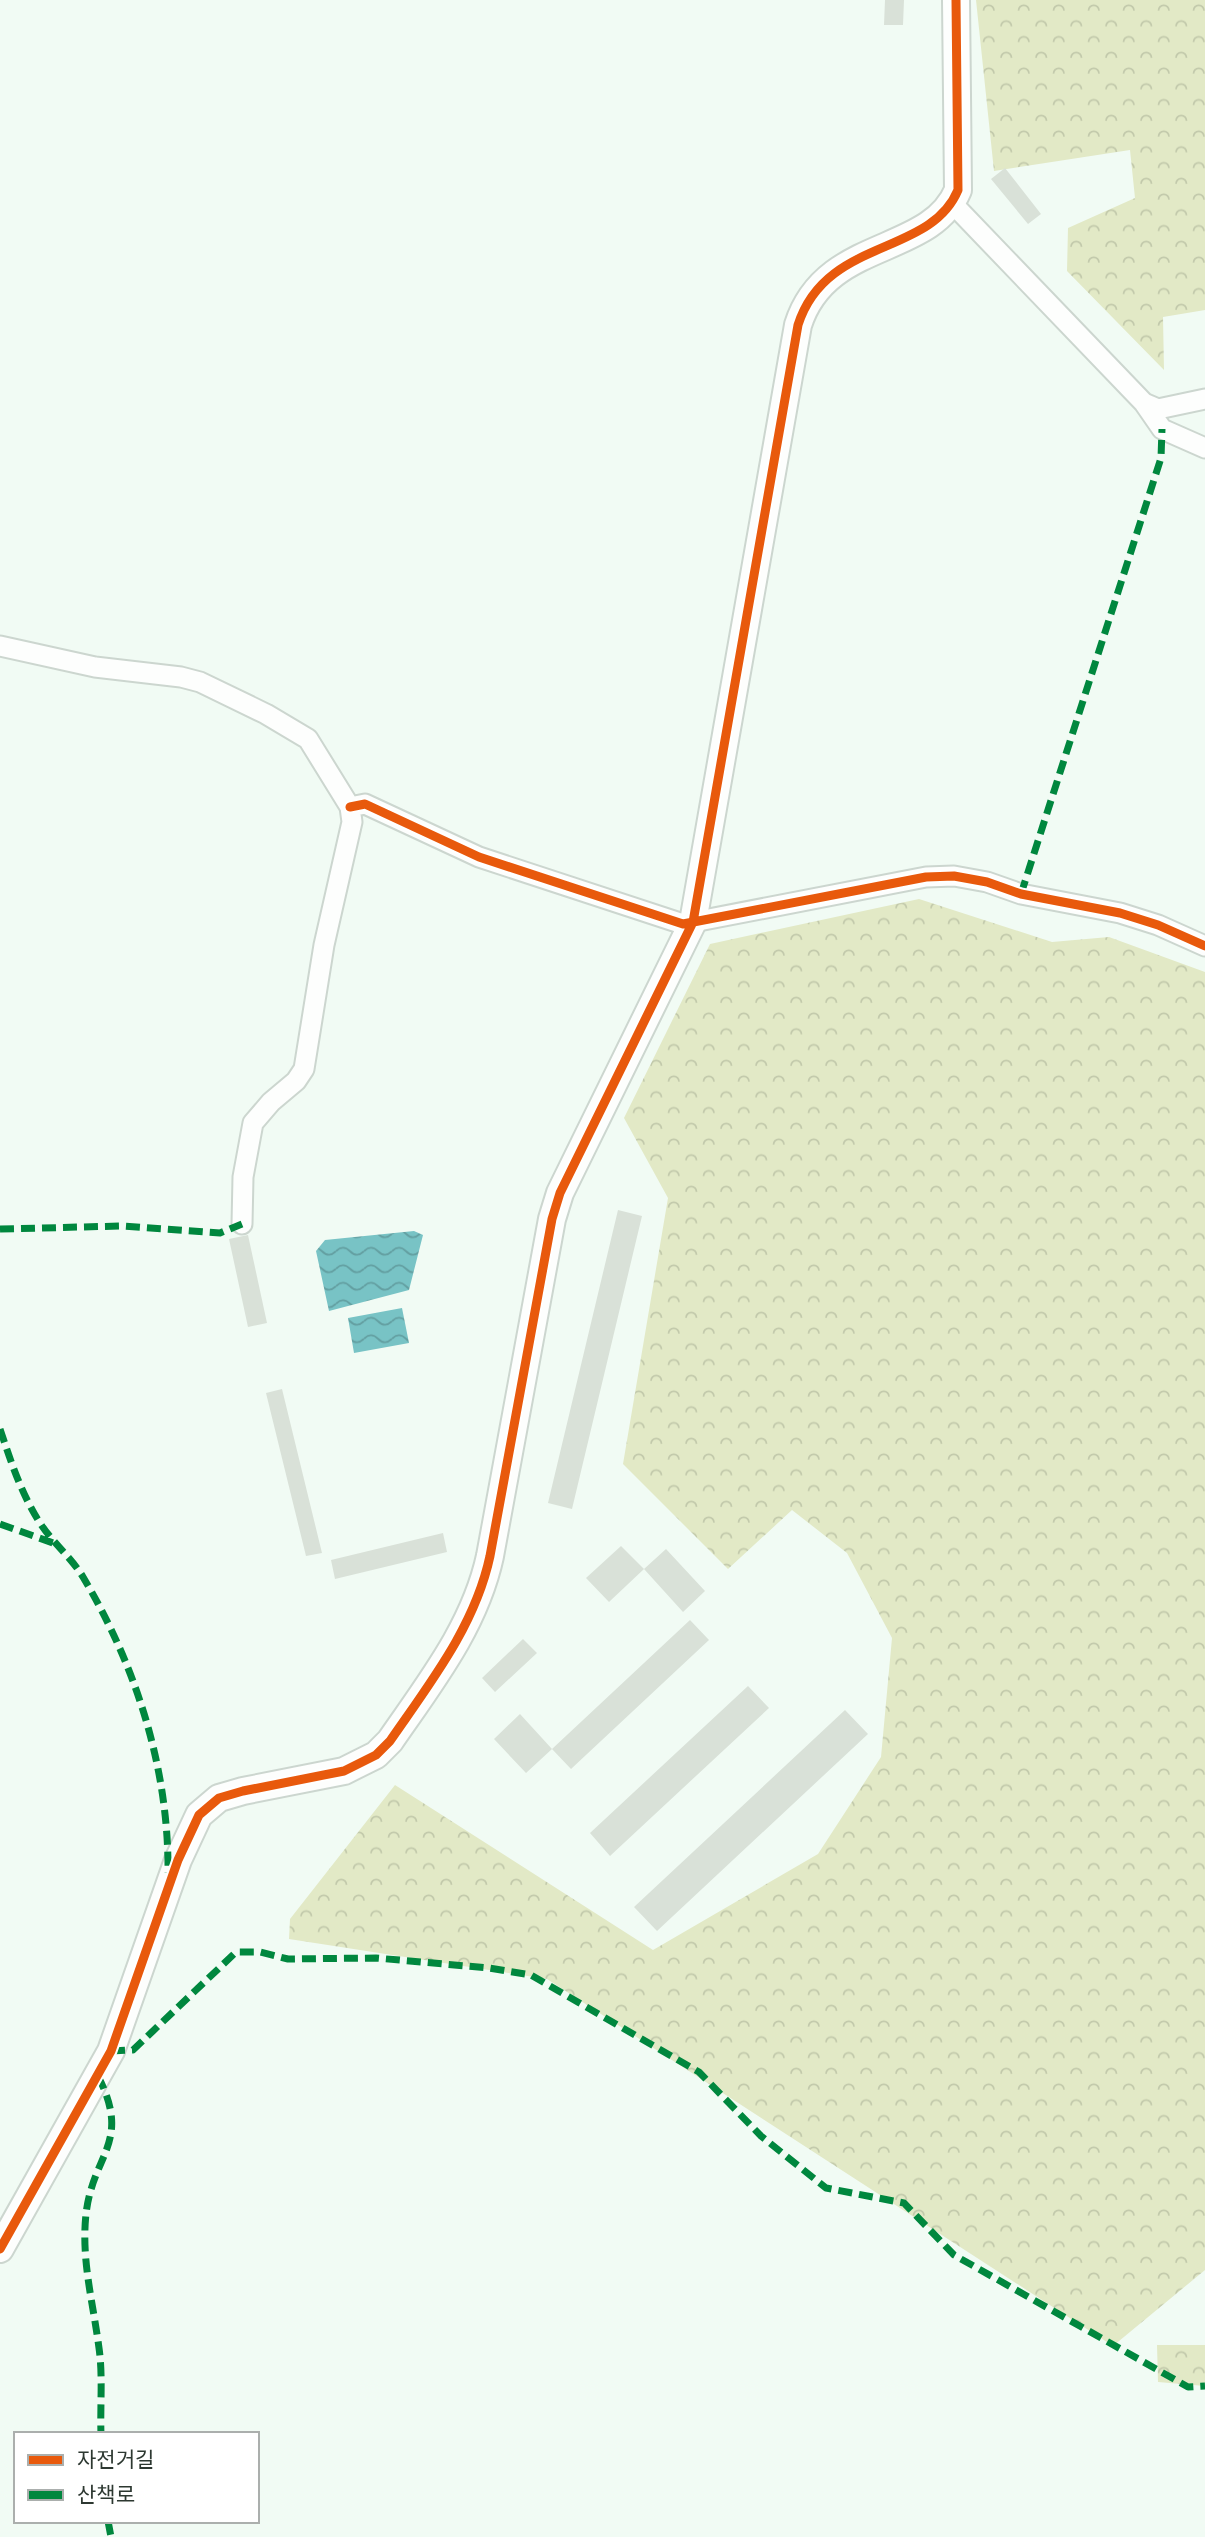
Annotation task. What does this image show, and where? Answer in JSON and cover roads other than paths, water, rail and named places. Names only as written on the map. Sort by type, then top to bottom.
[{"type":"street","points":[[0,2249],[111,2051],[178,1860],[199,1815],[219,1798],[344,1771],[376,1755],[390,1741],[470,1620],[491,1556],[552,1219],[560,1193],[693,922],[793,344],[802,312],[809,298],[831,274],[928,223],[952,204],[958,190],[956,0]]},
{"type":"street","points":[[952,204],[1144,403],[1162,429],[1205,448]]},
{"type":"street","points":[[1144,403],[1158,409],[1205,399]]},
{"type":"street","points":[[0,646],[95,667],[158,673],[200,682],[308,739],[350,807],[352,822],[324,945],[308,1053],[296,1081],[271,1102],[253,1123],[245,1161],[242,1224]]},
{"type":"street","points":[[350,807],[365,804],[438,839],[505,866],[683,924],[926,877],[954,876],[988,882],[1021,894],[1120,914],[1158,925],[1205,946]]},
{"type":"water","points":[[414,1231],[423,1235],[409,1290],[329,1311],[316,1251],[325,1240]]},
{"type":"water","points":[[402,1308],[409,1343],[354,1353],[348,1318]]}]
